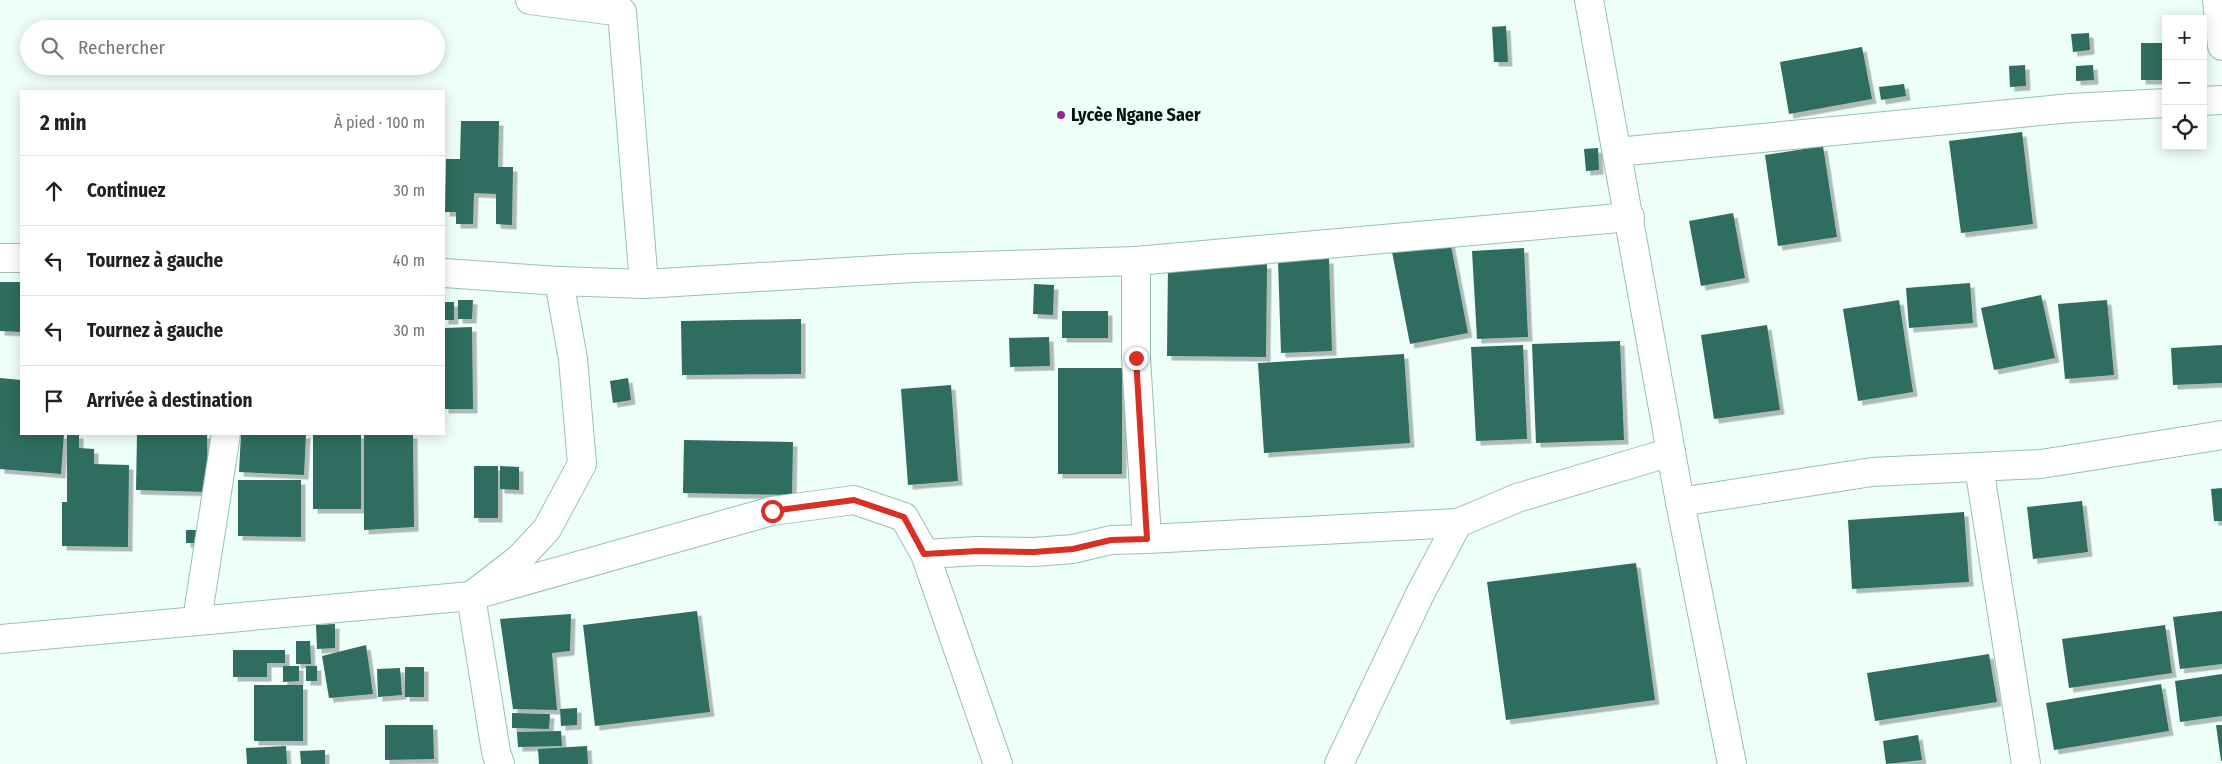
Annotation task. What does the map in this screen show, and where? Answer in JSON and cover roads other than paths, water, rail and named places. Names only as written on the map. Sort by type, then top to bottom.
[{"type":"street","points":[[530,0],[623,6],[644,284]]},
{"type":"street","points":[[1589,0],[1630,217],[1680,502],[1732,764]]},
{"type":"street","points":[[2217,0],[2222,46]]},
{"type":"street","points":[[2207,101],[2222,100]]},
{"type":"street","points":[[1617,152],[2061,109],[2162,103]]},
{"type":"street","points":[[445,273],[559,281],[644,284],[912,268],[1136,261],[1630,217]]},
{"type":"street","points":[[0,258],[20,258]]},
{"type":"street","points":[[1136,261],[1134,294],[1136,358],[1147,539]]},
{"type":"street","points":[[471,596],[518,559],[547,528],[582,464],[573,359],[559,281]]},
{"type":"street","points":[[197,620],[226,435]]},
{"type":"street","points":[[1680,502],[1872,472],[2041,464],[2222,435]]},
{"type":"street","points":[[924,554],[978,551],[1034,552],[1073,549],[1111,540],[1458,523],[1517,498],[1671,452]]},
{"type":"street","points":[[1979,466],[2026,764]]},
{"type":"street","points":[[0,639],[471,596],[772,511],[854,500],[904,517],[924,554],[998,764]]},
{"type":"street","points":[[1340,764],[1421,592],[1458,523]]},
{"type":"street","points":[[471,596],[495,760]]},
{"type":"place","name":"Lycèe Ngane Saer","points":[[1061,115]]}]
